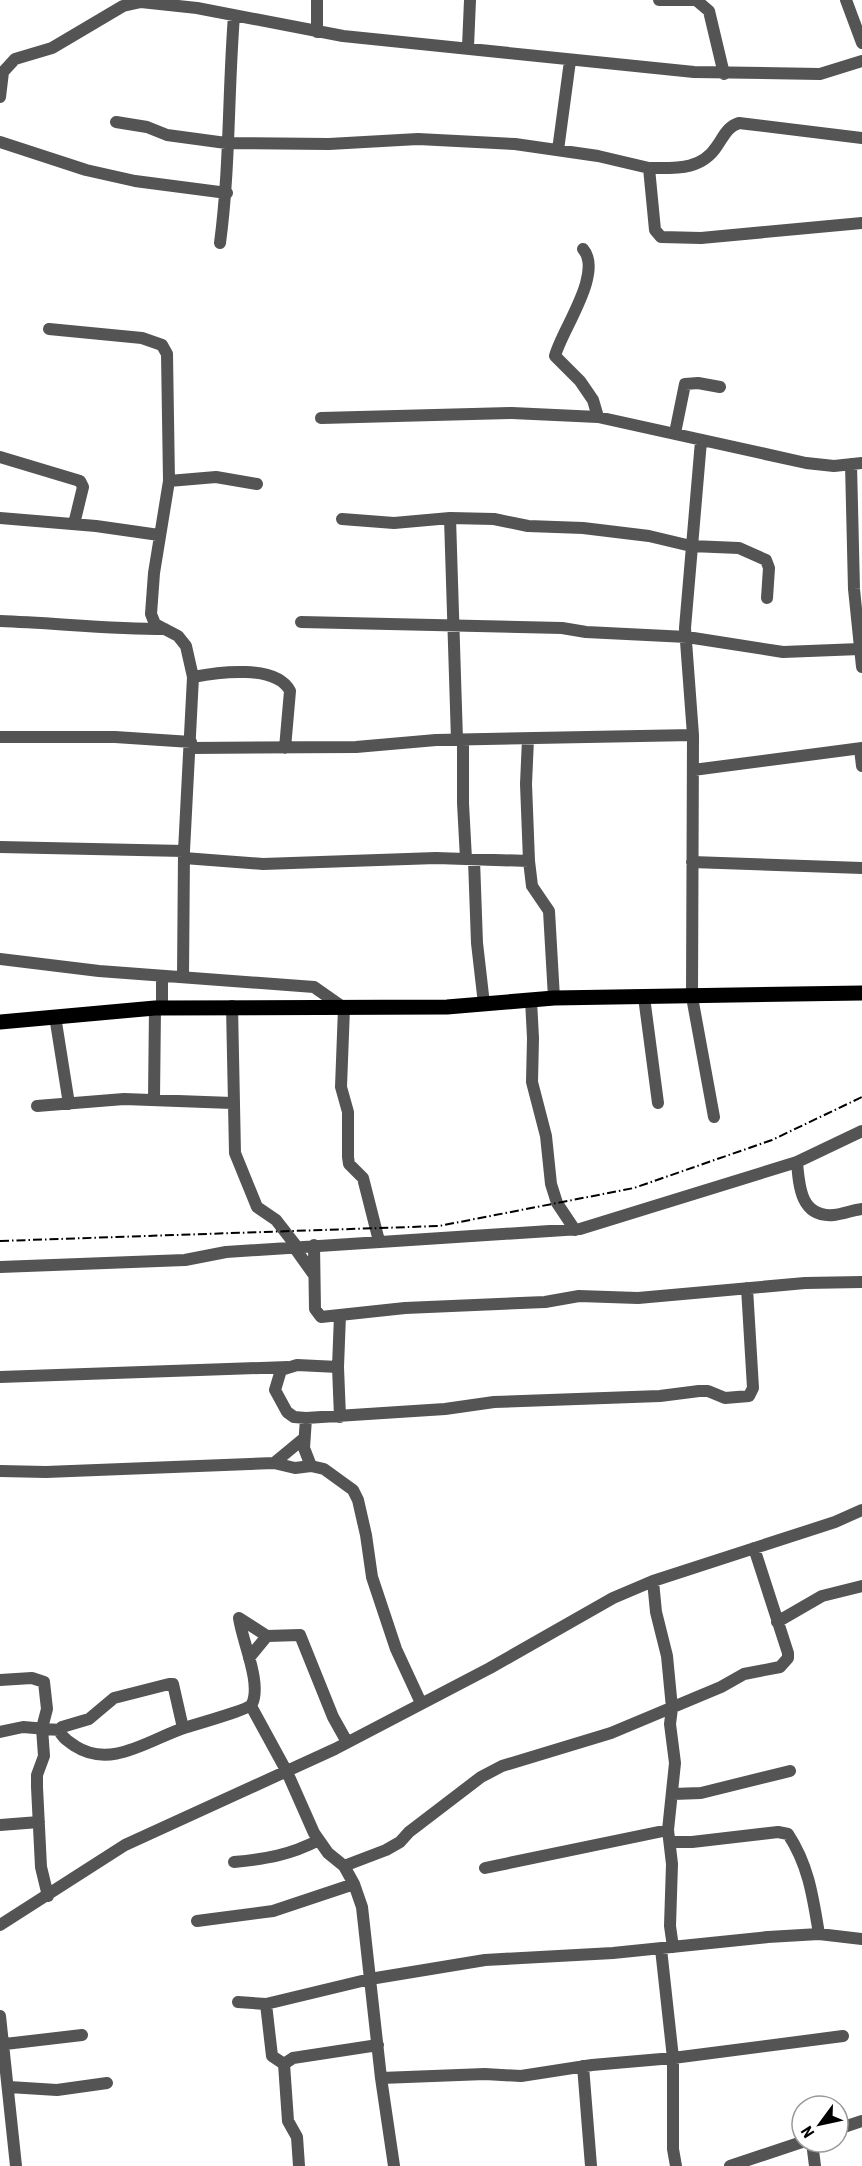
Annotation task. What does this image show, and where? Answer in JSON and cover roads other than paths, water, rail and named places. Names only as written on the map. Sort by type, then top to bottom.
[{"type":"main road","points":[[0,1022],[159,1008],[232,1006],[344,1008],[484,1004],[554,998],[862,993]]},
{"type":"street","points":[[317,0],[317,32]]},
{"type":"street","points":[[468,47],[470,0]]},
{"type":"street","points":[[659,0],[696,0],[709,11],[724,74]]},
{"type":"street","points":[[846,0],[862,43]]},
{"type":"street","points":[[0,98],[3,72],[15,59],[52,48],[123,6],[141,2],[216,6],[234,16],[317,32],[468,47],[570,61],[724,74],[820,74],[862,61]]},
{"type":"street","points":[[220,243],[227,193],[226,142],[234,16]]},
{"type":"street","points":[[558,150],[570,61]]},
{"type":"street","points":[[116,122],[147,127],[167,135],[226,142],[329,144],[453,140],[558,150],[598,156],[648,168],[680,169],[695,164],[716,149],[727,130],[739,123],[862,138]]},
{"type":"street","points":[[0,142],[86,170],[135,181],[227,193]]},
{"type":"street","points":[[648,168],[655,230],[660,237],[701,238],[862,223]]},
{"type":"street","points":[[582,249],[587,256],[588,271],[575,315],[555,356],[580,381],[593,400],[598,417]]},
{"type":"street","points":[[49,329],[142,338],[162,345],[167,354],[169,481],[159,535],[151,614],[155,624],[166,629],[186,646],[193,677],[184,854],[183,977]]},
{"type":"street","points":[[675,433],[685,384],[698,383],[720,387]]},
{"type":"street","points":[[321,418],[512,413],[598,417],[814,464],[857,464],[854,589],[862,667]]},
{"type":"street","points":[[701,441],[685,628],[693,735],[692,997],[714,1117]]},
{"type":"street","points":[[0,457],[80,481],[83,487],[74,524]]},
{"type":"street","points":[[169,481],[216,477],[257,484]]},
{"type":"street","points":[[0,518],[74,524],[159,535]]},
{"type":"street","points":[[450,518],[452,626],[477,943],[484,1004]]},
{"type":"street","points":[[342,519],[394,523],[450,518],[494,519],[528,526],[583,528],[649,536],[691,546],[739,548],[766,560],[769,568],[766,598]]},
{"type":"street","points":[[0,621],[115,629],[166,629]]},
{"type":"street","points":[[301,622],[562,628],[586,632],[687,638],[783,652],[860,649]]},
{"type":"street","points":[[193,677],[226,672],[271,674],[279,678],[290,691],[285,748]]},
{"type":"street","points":[[0,737],[115,737],[191,745],[285,748],[356,747],[460,740],[693,735]]},
{"type":"street","points":[[528,739],[526,784],[529,861],[532,886],[549,911],[554,998]]},
{"type":"street","points":[[693,770],[861,749],[862,766]]},
{"type":"street","points":[[0,847],[184,854],[263,864],[529,861]]},
{"type":"street","points":[[692,862],[862,868]]},
{"type":"street","points":[[0,959],[162,976],[314,987],[344,1008],[341,1087],[348,1112],[348,1157],[350,1164],[363,1178],[379,1241]]},
{"type":"street","points":[[154,1100],[162,976]]},
{"type":"street","points":[[644,997],[658,1103]]},
{"type":"street","points":[[531,1000],[532,1082],[546,1136],[551,1184],[557,1203],[575,1230]]},
{"type":"street","points":[[232,1006],[232,1103],[235,1154],[257,1207],[276,1220],[314,1275]]},
{"type":"street","points":[[55,1017],[69,1104]]},
{"type":"street","points":[[37,1106],[69,1104],[87,1100],[232,1103]]},
{"type":"street","points":[[0,1267],[184,1260],[226,1252],[315,1245],[575,1230],[626,1217],[797,1162],[862,1131]]},
{"type":"street","points":[[797,1162],[800,1193],[803,1201],[815,1213],[834,1215],[862,1209]]},
{"type":"street","points":[[315,1245],[315,1309],[318,1315],[405,1308],[545,1302],[579,1296],[672,1296],[747,1288],[862,1282]]},
{"type":"street","points":[[256,1369],[275,1390],[287,1412],[294,1417],[306,1418],[445,1409],[494,1402],[660,1396],[699,1391],[708,1391],[726,1398],[749,1396],[753,1388],[747,1288]]},
{"type":"street","points":[[340,1315],[338,1367],[340,1417]]},
{"type":"street","points":[[275,1390],[279,1374],[289,1367]]},
{"type":"street","points":[[0,1377],[338,1367]]},
{"type":"street","points":[[306,1418],[303,1439],[311,1466]]},
{"type":"street","points":[[274,1463],[303,1439]]},
{"type":"street","points":[[0,1471],[274,1463],[295,1468],[311,1466],[337,1476],[353,1490],[358,1500],[372,1577],[396,1649],[421,1703]]},
{"type":"street","points":[[0,1925],[125,1845],[347,1742],[490,1668],[613,1598],[653,1581],[835,1522],[862,1510]]},
{"type":"street","points":[[344,1866],[400,1842],[481,1777],[502,1766],[595,1738],[672,1708],[744,1674],[780,1666],[788,1658],[788,1653],[754,1548]]},
{"type":"street","points":[[653,1581],[656,1612],[667,1656],[672,1708],[670,1724],[675,1763],[669,1836],[667,1948],[673,2058],[673,2149],[676,2166]]},
{"type":"street","points":[[777,1622],[822,1596],[862,1586]]},
{"type":"street","points":[[347,1742],[333,1717],[300,1635],[267,1636],[239,1618],[254,1686],[251,1706],[319,1840],[344,1866],[354,1884],[366,1923],[381,2078],[394,2166]]},
{"type":"street","points":[[249,1658],[267,1636]]},
{"type":"street","points":[[0,1680],[32,1678],[44,1682],[46,1709],[42,1728],[44,1756],[37,1775],[42,1866],[48,1896]]},
{"type":"street","points":[[0,1732],[23,1727],[59,1730],[89,1719],[114,1698],[169,1684],[173,1684],[183,1728]]},
{"type":"street","points":[[59,1730],[64,1739],[77,1747],[101,1756],[137,1748],[183,1728],[251,1706]]},
{"type":"street","points":[[673,1794],[701,1793],[790,1771]]},
{"type":"street","points":[[0,1825],[39,1822]]},
{"type":"street","points":[[485,1868],[669,1836],[778,1832],[788,1834],[804,1862],[811,1884],[819,1934]]},
{"type":"street","points":[[234,1862],[294,1853],[319,1840]]},
{"type":"street","points":[[197,1921],[273,1911],[354,1884]]},
{"type":"street","points":[[238,2002],[266,2004],[370,1979],[485,1960],[667,1948],[819,1934],[862,1940]]},
{"type":"street","points":[[266,2004],[272,2056],[284,2064]]},
{"type":"street","points":[[0,2016],[5,2044],[16,2166]]},
{"type":"street","points":[[5,2044],[82,2035]]},
{"type":"street","points":[[381,2078],[485,2074],[521,2076],[583,2066],[673,2058],[843,2036]]},
{"type":"street","points":[[284,2064],[293,2058],[378,2045]]},
{"type":"street","points":[[284,2064],[288,2121],[297,2137],[299,2166]]},
{"type":"street","points":[[583,2066],[591,2166]]},
{"type":"street","points":[[9,2087],[57,2090],[106,2083]]},
{"type":"street","points":[[730,2166],[790,2146]]},
{"type":"railway","points":[[0,1241],[439,1226],[634,1188],[772,1140],[862,1097]]}]
